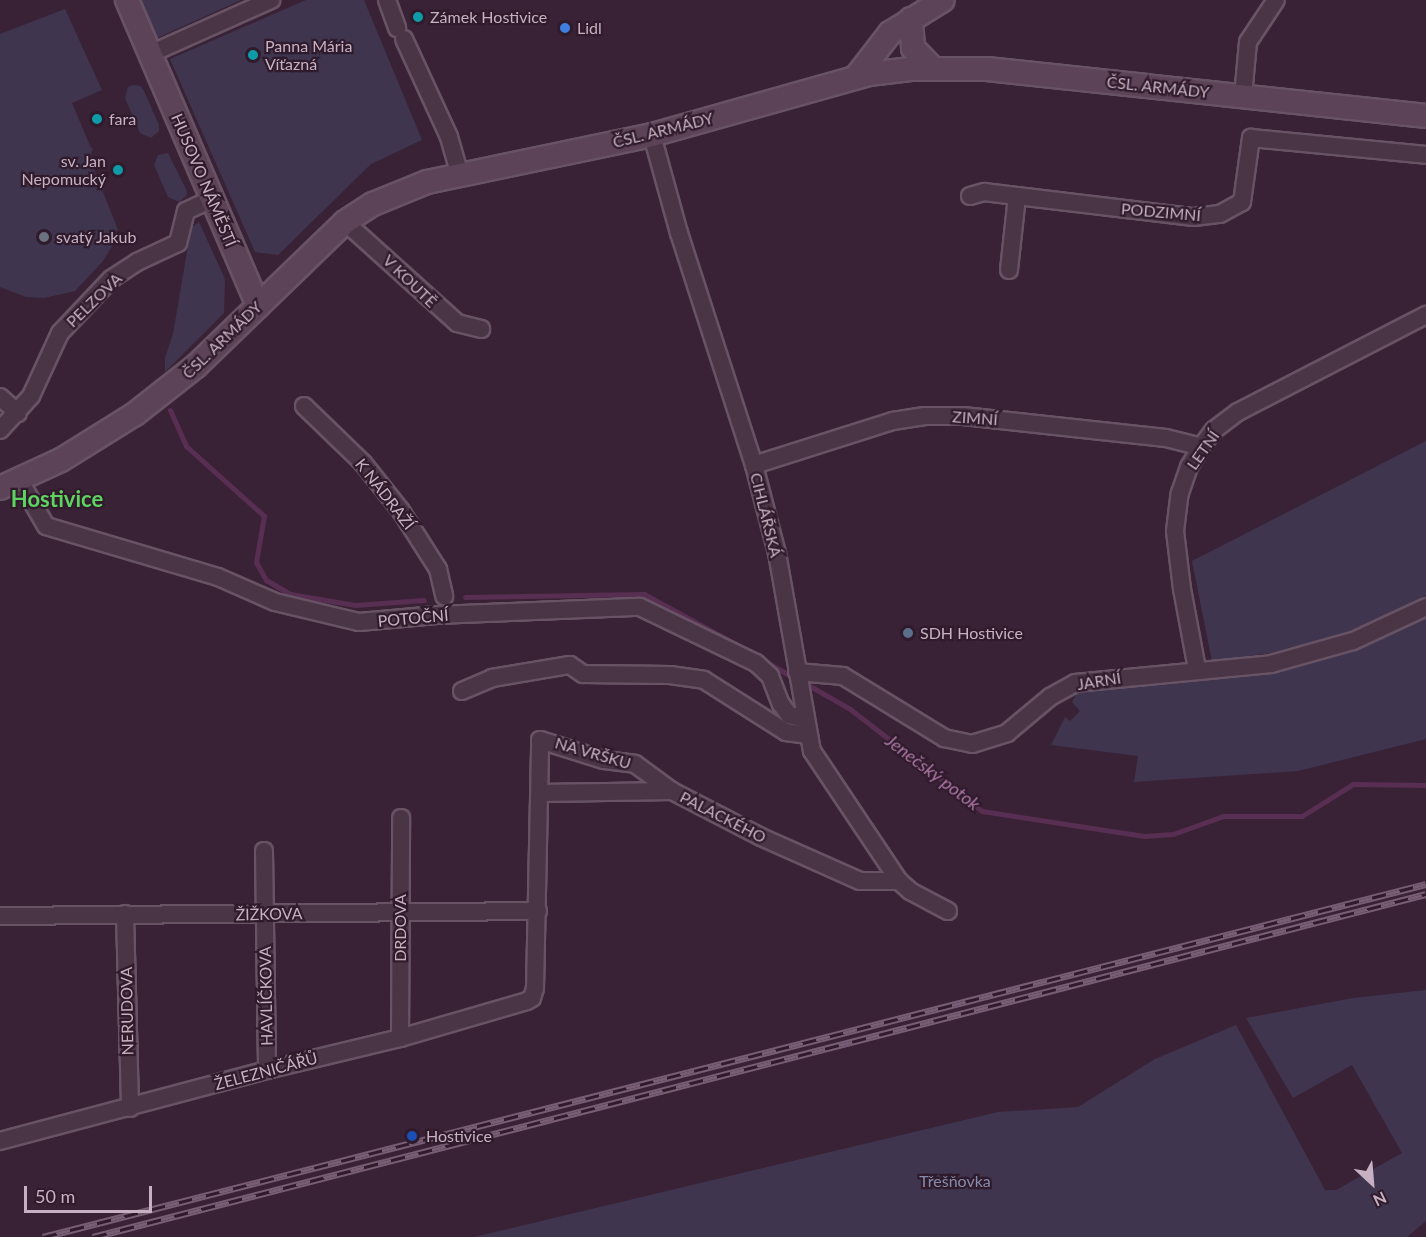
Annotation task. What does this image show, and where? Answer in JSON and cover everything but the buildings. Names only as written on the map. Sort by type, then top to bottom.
[{"type":"main road","name":"HUSOVO NÁMĚSTÍ","points":[[127,0],[258,306]]},
{"type":"main road","points":[[856,77],[890,33],[943,0]]},
{"type":"main road","points":[[911,19],[913,48],[932,68]]},
{"type":"main road","name":"ČSL. ARMÁDY","points":[[10,484],[61,460],[135,414],[196,366],[357,213],[402,192],[460,174],[652,135],[856,77],[932,68],[987,69],[1426,116]]},
{"type":"street","points":[[150,54],[271,0]]},
{"type":"street","points":[[387,0],[449,136],[460,174]]},
{"type":"street","points":[[1243,96],[1248,42],[1276,0]]},
{"type":"street","name":"CIHLÁŘSKÁ","points":[[652,135],[678,233],[754,465],[777,553],[812,751],[898,881]]},
{"type":"street","name":"PODZIMNÍ","points":[[970,196],[984,192],[1194,217],[1220,214],[1242,201],[1251,138],[1426,155]]},
{"type":"street","points":[[1009,270],[1017,196]]},
{"type":"street","name":"PELZOVA","points":[[0,430],[18,413],[31,396],[60,333],[111,279],[137,262],[178,243],[186,211],[212,199]]},
{"type":"street","name":"V KOUTĚ","points":[[345,222],[457,323],[481,329]]},
{"type":"street","name":"LETNÍ","points":[[1197,669],[1182,589],[1175,531],[1180,492],[1189,467],[1201,447],[1214,430],[1238,412],[1426,315]]},
{"type":"street","points":[[0,398],[18,413]]},
{"type":"street","name":"K NÁDRAŽÍ","points":[[304,406],[363,463],[401,511],[438,569],[444,596]]},
{"type":"street","name":"ZIMNÍ","points":[[754,465],[893,421],[925,416],[963,416],[1143,436],[1201,447]]},
{"type":"street","name":"POTOČNÍ","points":[[10,484],[46,526],[218,577],[275,602],[359,622],[437,615],[639,607],[756,663],[770,676],[781,704],[789,714],[806,727]]},
{"type":"street","name":"JARNÍ","points":[[797,673],[843,676],[944,738],[972,744],[1007,732],[1050,697],[1075,683],[1197,669],[1271,664],[1353,641],[1426,608]]},
{"type":"street","points":[[462,691],[492,678],[570,665],[583,674],[670,675],[704,680],[786,732],[806,727]]},
{"type":"street","name":"NA VRŠKU","points":[[540,794],[540,740],[604,760],[636,764],[672,791]]},
{"type":"street","name":"PALACKÉHO","points":[[540,794],[672,791],[761,837],[860,881],[898,881]]},
{"type":"street","points":[[538,911],[540,794]]},
{"type":"street","name":"DRDOVA","points":[[399,1038],[401,818]]},
{"type":"street","name":"HAVLÍČKOVA","points":[[264,851],[267,1070]]},
{"type":"street","points":[[898,881],[910,891],[948,911]]},
{"type":"street","name":"ŽIŽKOVA","points":[[0,916],[538,911]]},
{"type":"street","name":"ŽELEZNIČÁŘŮ","points":[[0,1141],[267,1070],[399,1038],[520,1004],[532,998],[535,988],[538,911]]},
{"type":"street","name":"NERUDOVA","points":[[125,914],[130,1108]]},
{"type":"green space","points":[[140,0],[241,0],[157,38]]},
{"type":"green space","points":[[306,0],[364,0],[422,140],[371,164],[278,255],[255,252],[170,59]]},
{"type":"green space","points":[[65,9],[102,90],[72,103],[91,148],[93,148],[90,159],[118,230],[114,232],[115,241],[103,261],[75,291],[44,298],[26,297],[0,287],[0,34]]},
{"type":"green space","points":[[140,86],[144,91],[159,125],[159,131],[151,138],[140,133],[125,98],[128,87]]},
{"type":"green space","points":[[168,153],[186,189],[187,195],[179,202],[168,197],[154,165],[158,155]]},
{"type":"green space","points":[[199,222],[225,279],[224,313],[165,372],[165,358],[173,334],[191,228]]},
{"type":"green space","points":[[1426,441],[1426,595],[1372,622],[1333,637],[1270,653],[1212,661],[1192,561]]},
{"type":"green space","points":[[1426,618],[1426,739],[1298,771],[1134,782],[1138,756],[1051,745],[1065,717],[1070,721],[1080,711],[1072,702],[1077,692],[1242,677],[1287,669],[1374,642]]},
{"type":"green space","name":"Třešňovka","points":[[1426,990],[1426,1221],[1407,1237],[474,1237],[998,1112],[1078,1107],[1155,1059],[1236,1025],[1325,1190],[1336,1190],[1402,1153],[1352,1065],[1293,1098],[1246,1018],[1353,998]]},
{"type":"waterway","name":"Jenečský potok","points":[[170,410],[186,446],[264,516],[256,562],[266,580],[290,594],[355,605],[424,600]]},
{"type":"waterway","name":"Jenečský potok","points":[[465,597],[644,594],[732,642]]},
{"type":"waterway","name":"Jenečský potok","points":[[763,660],[794,678]]},
{"type":"waterway","name":"Jenečský potok","points":[[803,682],[850,709],[982,811],[1144,836],[1173,834],[1223,816],[1302,816],[1353,784],[1426,785]]},
{"type":"railway","points":[[43,1237],[1426,884]]},
{"type":"railway","points":[[93,1237],[1426,894]]},
{"type":"place","name":"Zámek Hostivice","points":[[418,17]]},
{"type":"place","name":"Lidl","points":[[565,28]]},
{"type":"place","name":"Panna Mária Víťazná","points":[[253,55]]},
{"type":"place","name":"fara","points":[[97,119]]},
{"type":"place","name":"sv. Jan Nepomucký","points":[[118,170]]},
{"type":"place","name":"svatý Jakub","points":[[44,237]]},
{"type":"place","name":"SDH Hostivice","points":[[908,633]]},
{"type":"place","name":"Hostivice","points":[[412,1136]]},
{"type":"district","name":"Hostivice","points":[[57,499]]}]
